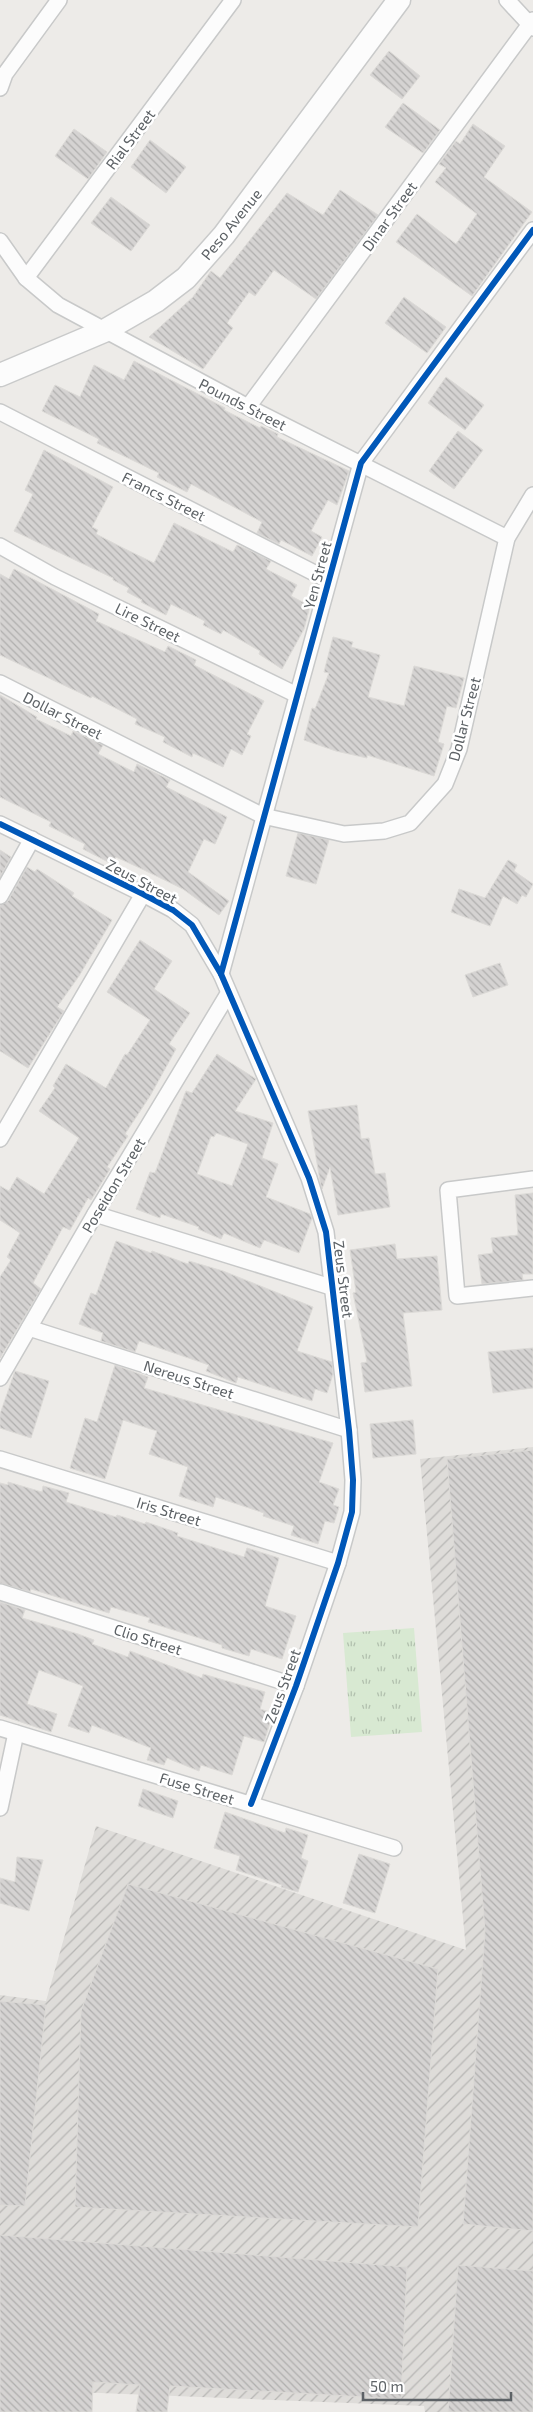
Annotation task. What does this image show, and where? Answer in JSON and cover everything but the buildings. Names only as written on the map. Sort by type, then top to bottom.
[{"type":"street","points":[[0,88],[5,74],[59,0]]},
{"type":"street","name":"Rial Street","points":[[26,278],[233,0]]},
{"type":"street","name":"Peso Avenue","points":[[0,375],[104,331],[156,301],[192,271],[224,235],[399,0]]},
{"type":"street","points":[[507,0],[532,24]]},
{"type":"street","name":"Dinar Street","points":[[248,407],[532,24]]},
{"type":"street","name":"Yen Street","points":[[221,974],[361,463],[533,230]]},
{"type":"street","name":"Pounds Street","points":[[0,241],[26,278],[58,305],[248,407],[508,538]]},
{"type":"street","name":"Francs Street","points":[[0,412],[328,580]]},
{"type":"street","name":"Dollar Street","points":[[0,683],[263,816],[344,834],[384,830],[410,824],[445,784],[459,749],[508,538],[533,495]]},
{"type":"street","name":"Lire Street","points":[[0,546],[55,577],[297,695]]},
{"type":"street","name":"Zeus Street","points":[[0,824],[143,894],[173,910],[192,925],[221,974],[309,1178],[326,1232],[349,1430],[353,1480],[352,1512],[338,1562],[296,1686],[251,1804]]},
{"type":"street","points":[[0,896],[32,839]]},
{"type":"street","points":[[0,1139],[143,894]]},
{"type":"street","name":"Poseidon Street","points":[[0,1378],[95,1214],[228,994]]},
{"type":"street","points":[[533,1179],[448,1190],[457,1296],[533,1288]]},
{"type":"street","points":[[95,1214],[334,1288]]},
{"type":"street","name":"Nereus Street","points":[[29,1328],[349,1430]]},
{"type":"street","name":"Iris Street","points":[[0,1459],[338,1562]]},
{"type":"street","name":"Clio Street","points":[[0,1592],[296,1686]]},
{"type":"street","name":"Fuse Street","points":[[0,1728],[394,1848]]},
{"type":"street","points":[[0,1808],[16,1733]]},
{"type":"shaded area","points":[[533,1447],[533,2412],[425,2412],[424,2406],[0,2389],[0,1995],[46,2001],[96,1826],[466,1950],[420,1459]]},
{"type":"green space","points":[[414,1628],[422,1732],[351,1737],[343,1633]]},
{"type":"cycle path","points":[[221,974],[361,463],[533,230]]},
{"type":"cycle path","points":[[0,824],[143,894],[173,910],[192,925],[221,974],[309,1178],[326,1232],[349,1430],[353,1480],[352,1512],[338,1563],[296,1686],[251,1804]]}]
